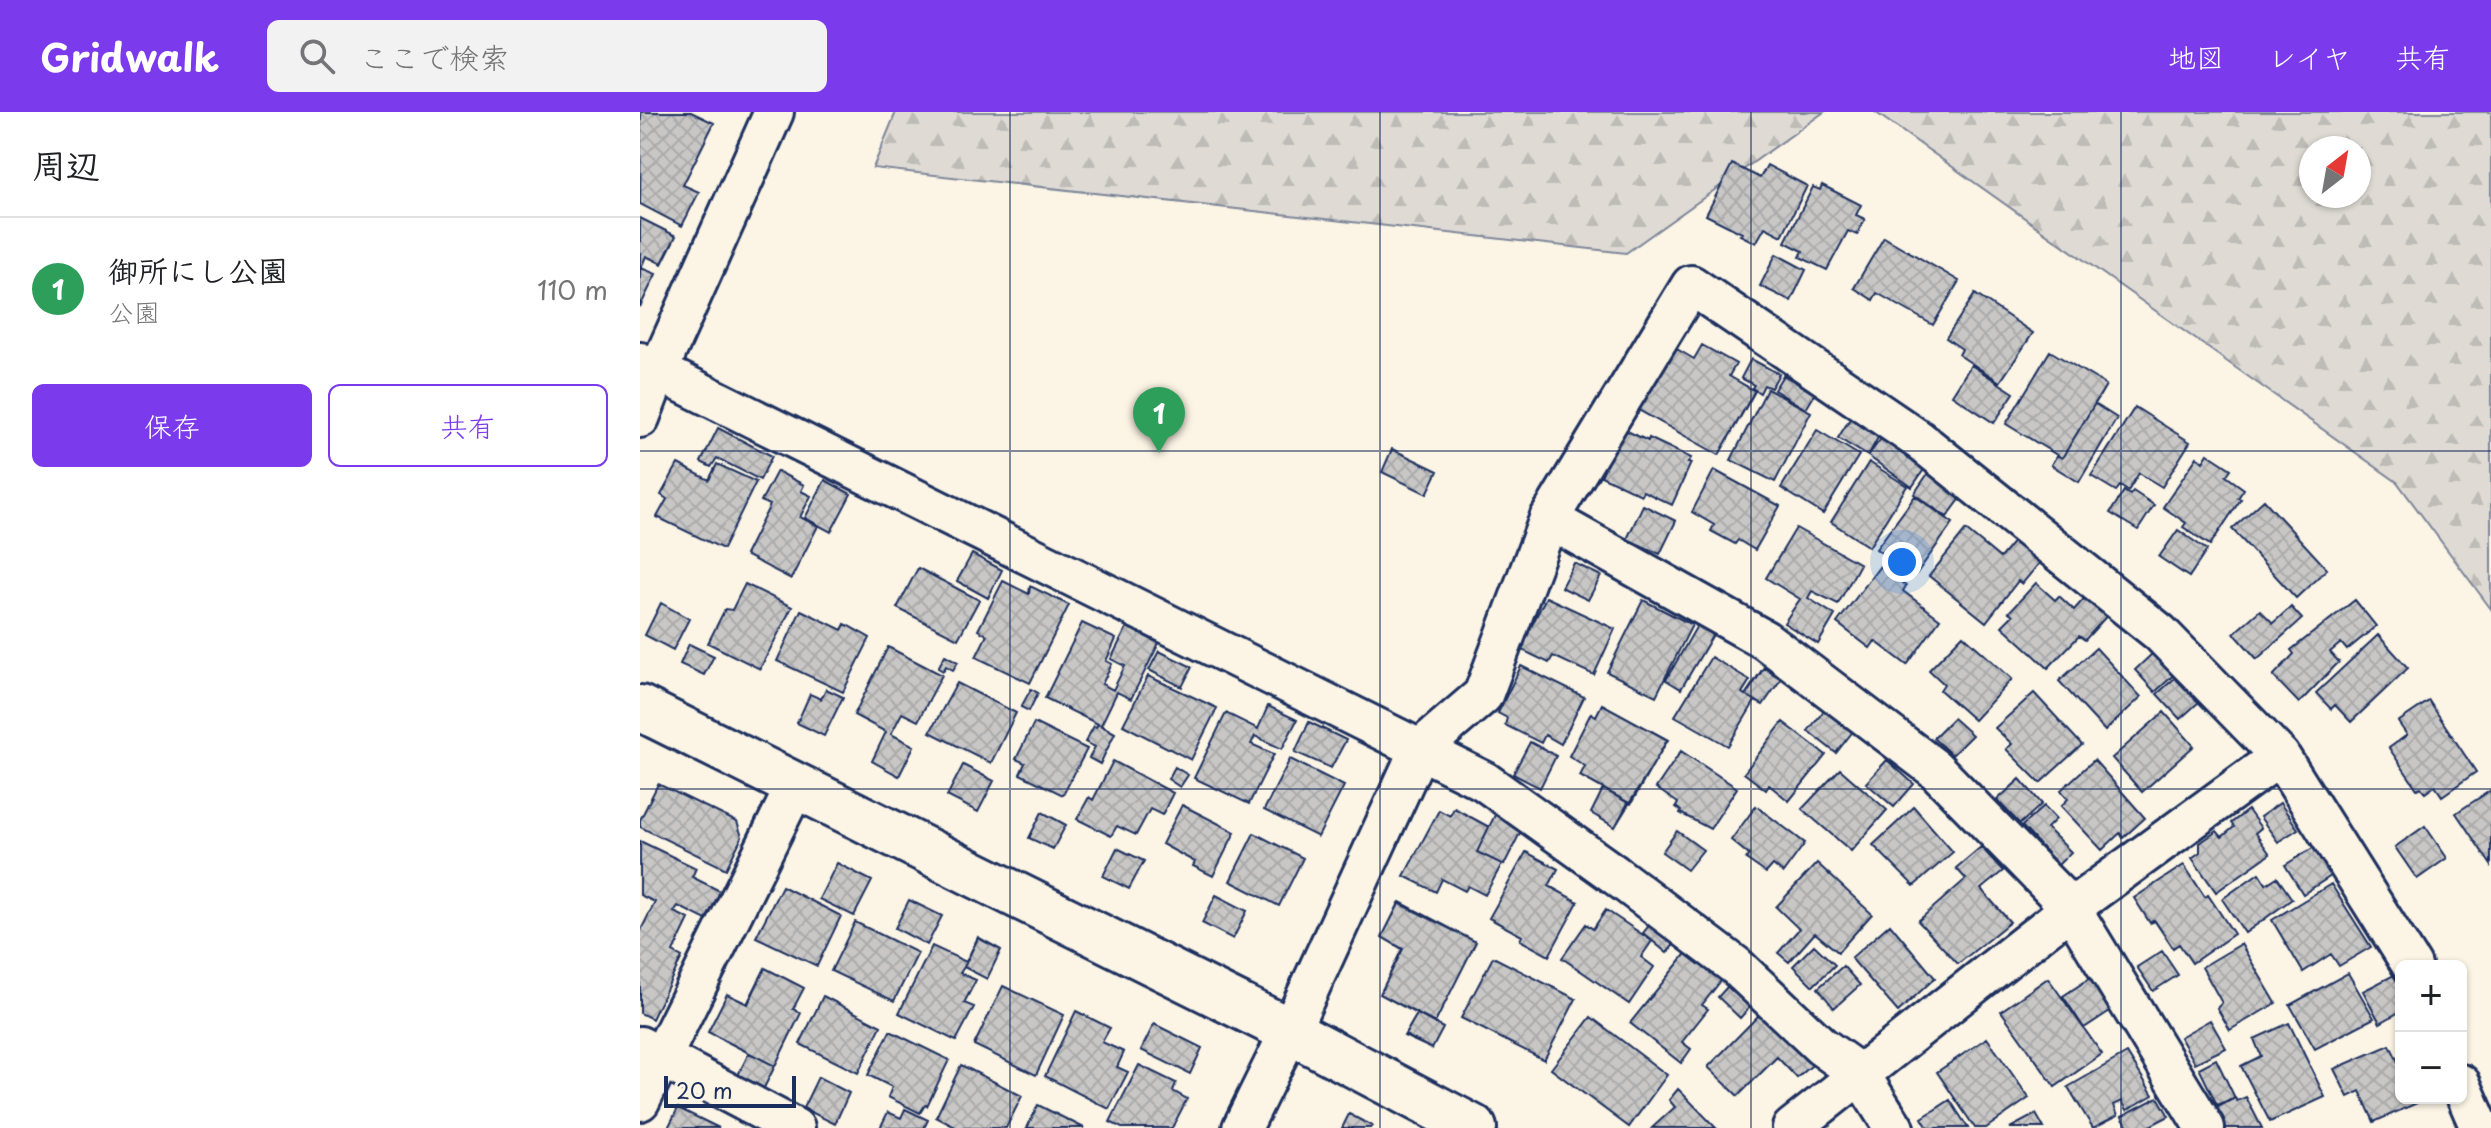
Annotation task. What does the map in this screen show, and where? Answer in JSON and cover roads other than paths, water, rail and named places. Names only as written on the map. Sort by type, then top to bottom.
[{"type":"street","points":[[640,418],[649,366],[767,114]]},
{"type":"street","points":[[1242,1128],[1419,750],[1483,695],[1549,519],[1691,285],[1919,440],[2160,633],[2280,756],[2408,960]]},
{"type":"street","points":[[649,366],[1484,781],[1736,966],[1821,1046],[1860,1074],[1894,1128]]},
{"type":"street","points":[[1549,519],[1765,640],[1935,769],[2071,908],[2205,1128]]},
{"type":"street","points":[[640,708],[1290,1031],[1474,1128]]},
{"type":"street","points":[[1792,1128],[2071,908],[2280,756]]},
{"type":"street","points":[[640,1101],[651,1052],[795,787]]},
{"type":"street","points":[[651,1052],[795,1128]]},
{"type":"street","points":[[2467,1098],[2480,1128]]},
{"type":"place","name":"御所にし公園","points":[[1159,453]]}]
